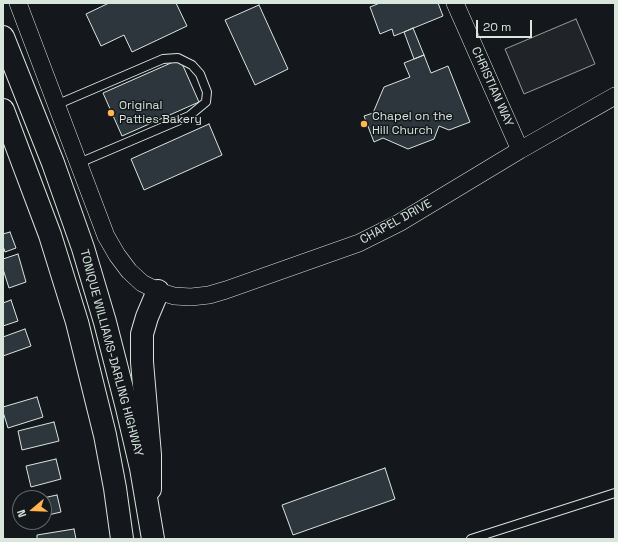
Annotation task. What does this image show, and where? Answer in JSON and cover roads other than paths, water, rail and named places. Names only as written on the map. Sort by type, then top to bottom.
[{"type":"main road","name":"TONIQUE WILLIAMS-DARLING HIGHWAY","points":[[3,37],[53,163],[83,248],[128,408],[141,468],[152,532]]},
{"type":"main road","name":"TONIQUE WILLIAMS-DARLING HIGHWAY","points":[[3,110],[50,235],[65,279],[77,322],[105,435],[115,488],[122,539]]},
{"type":"main road","points":[[152,532],[150,455],[142,362],[142,334],[147,317],[158,291]]},
{"type":"street","name":"CHAPEL DRIVE","points":[[18,3],[106,236],[117,255],[129,271],[142,283],[158,291],[174,296],[191,297],[215,293],[263,278],[359,243],[399,223],[520,150],[615,96]]},
{"type":"street","name":"CHRISTIAN WAY","points":[[455,3],[520,150]]},
{"type":"lane","points":[[56,105],[163,59],[178,58],[192,66],[200,74],[207,92],[206,102],[189,116],[79,163]]},
{"type":"lane","points":[[471,539],[615,493]]},
{"type":"place","name":"Original Patties Bakery","points":[[111,113]]},
{"type":"place","name":"Chapel on the Hill Church","points":[[364,124]]}]
